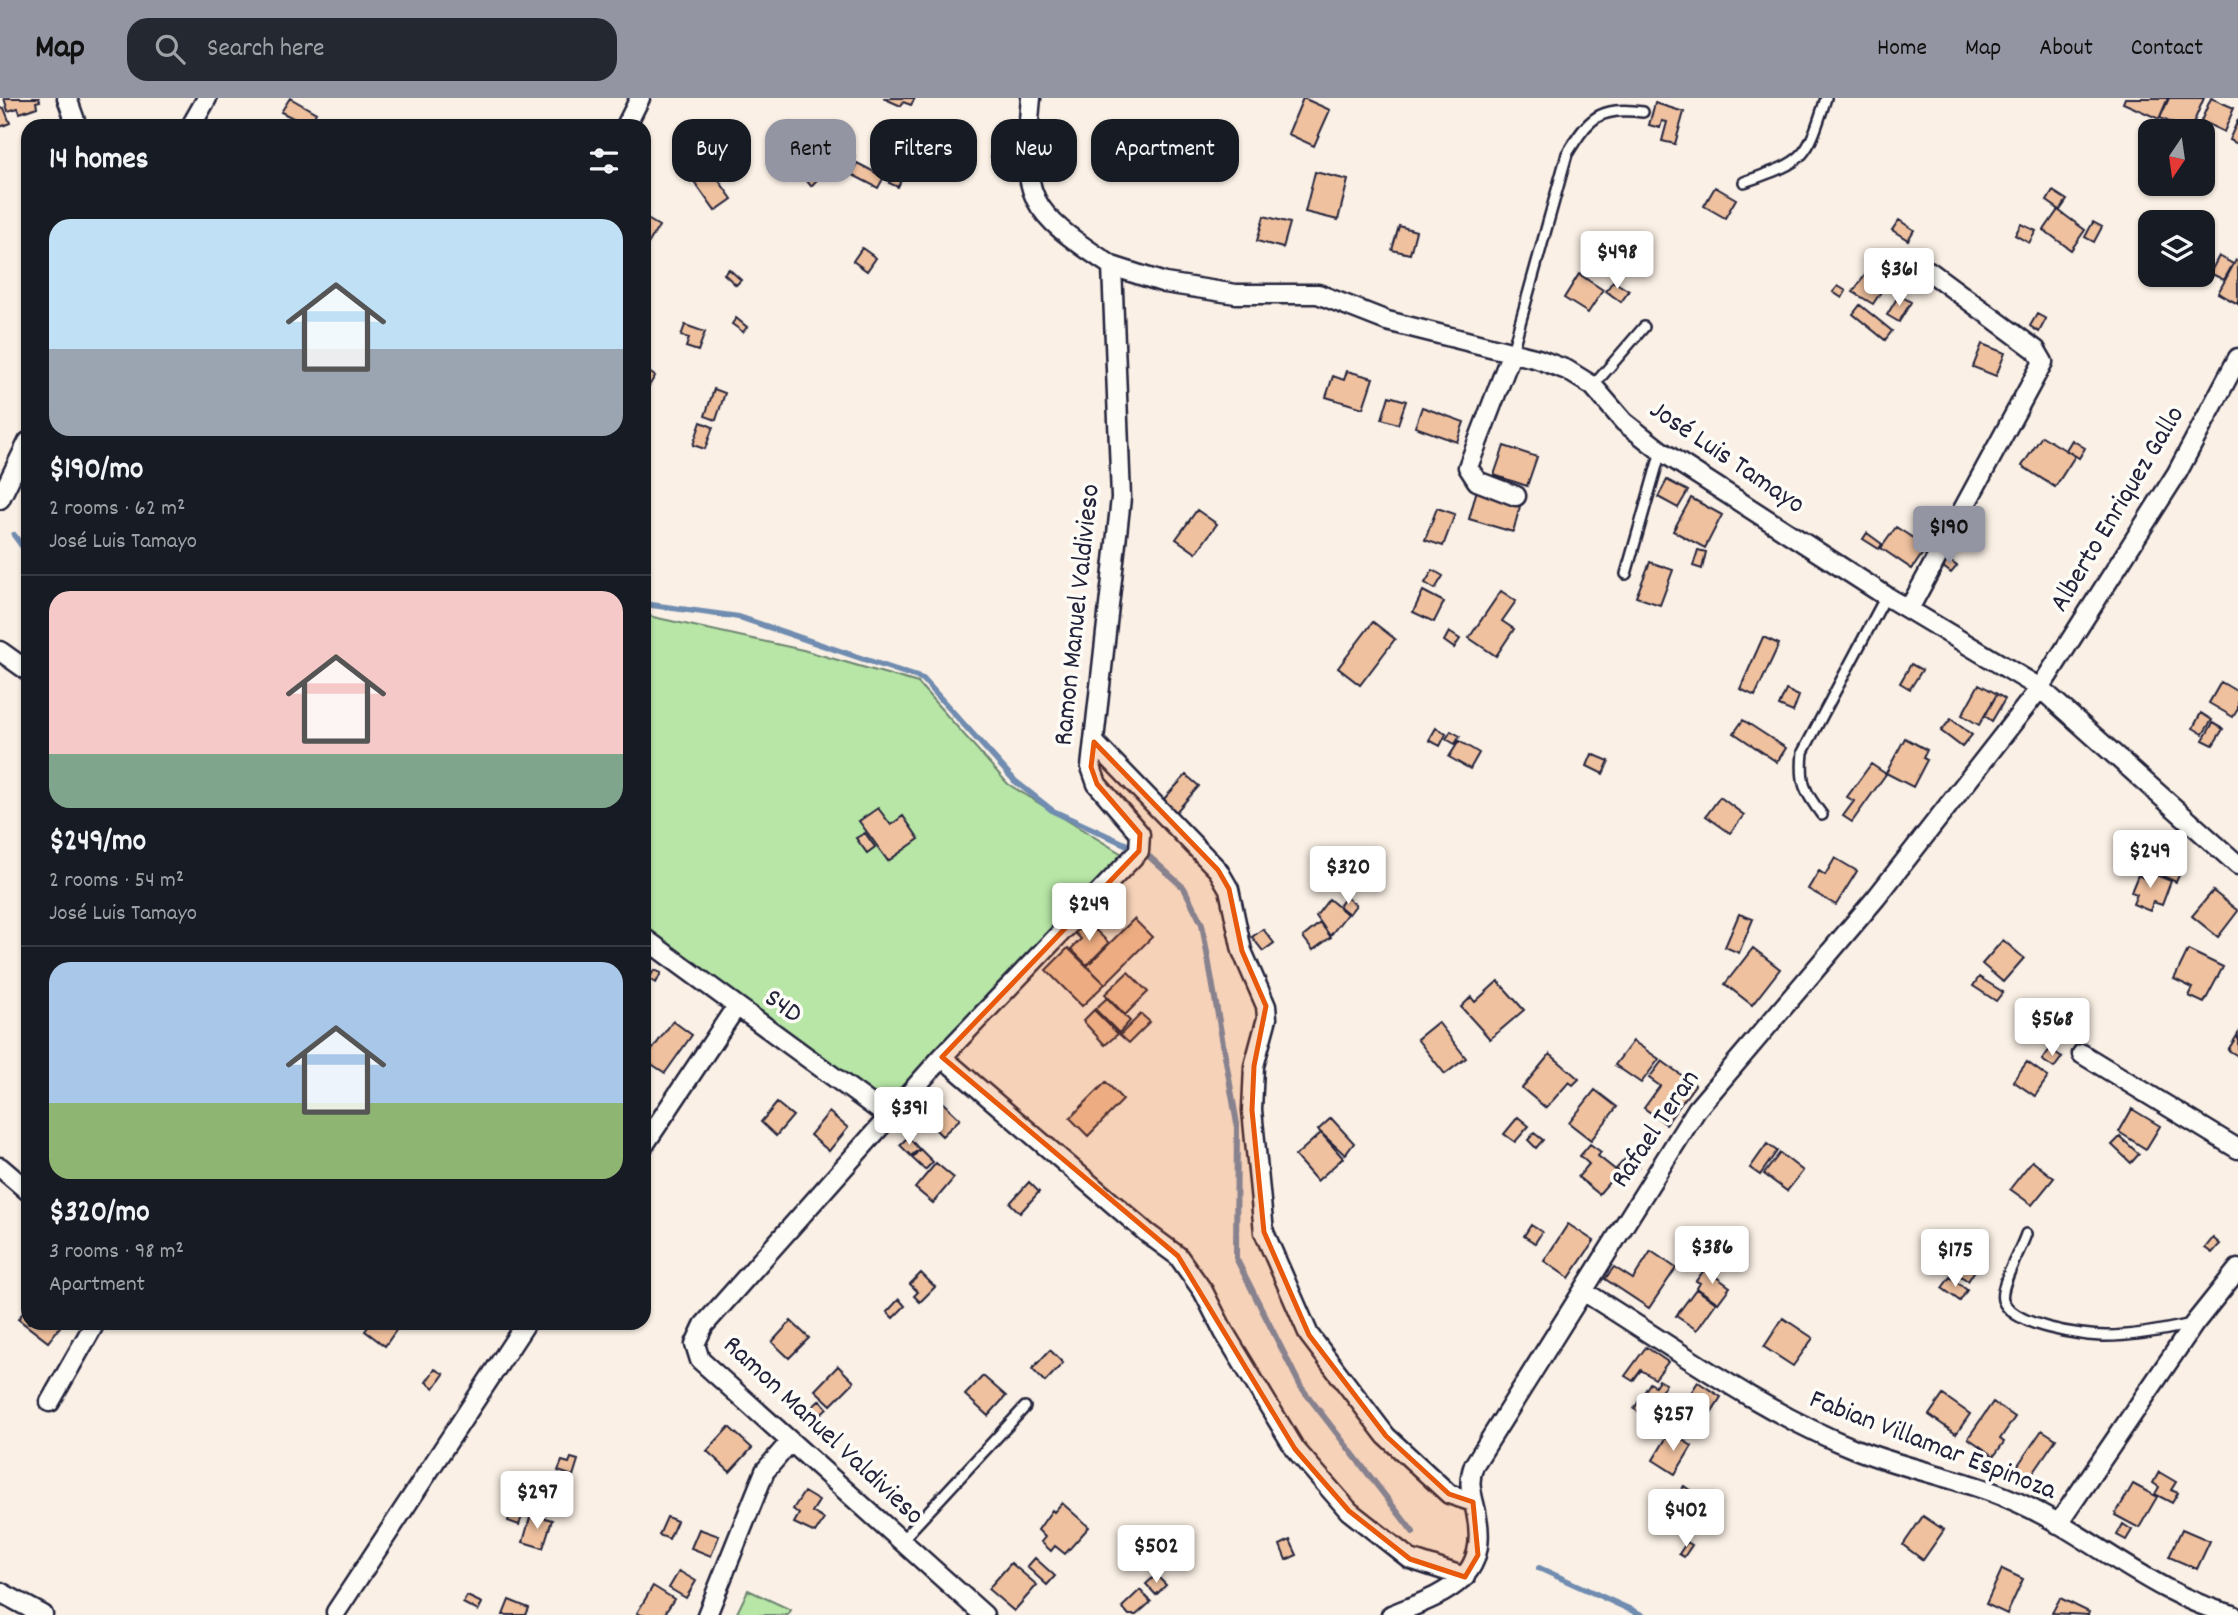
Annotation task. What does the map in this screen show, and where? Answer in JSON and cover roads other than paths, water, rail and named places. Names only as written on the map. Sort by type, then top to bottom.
[{"type":"street","points":[[67,98],[74,119]]},
{"type":"street","points":[[195,119],[207,98]]},
{"type":"street","points":[[630,119],[640,98]]},
{"type":"street","points":[[1031,98],[1027,177],[1041,212],[1064,235],[1112,266]]},
{"type":"street","name":"José Luis Tamayo","points":[[1112,266],[1165,283],[1236,294],[1318,294],[1387,321],[1512,352],[1567,370],[1593,386],[1624,422],[1661,451],[1886,596],[2040,688],[2238,865]]},
{"type":"street","name":"Ramon Manuel Valdivieso","points":[[984,1615],[699,1360],[695,1344],[704,1325],[942,1058],[1139,851],[1140,834],[1093,776],[1094,742],[1121,498],[1112,266]]},
{"type":"street","points":[[1909,609],[2043,362],[2036,350],[1929,271]]},
{"type":"street","points":[[1512,352],[1468,467],[1477,481],[1516,496]]},
{"type":"street","name":"Alberto Enriquez Gallo","points":[[2040,688],[2176,473],[2238,358]]},
{"type":"street","points":[[0,499],[21,456]]},
{"type":"street","points":[[0,650],[21,666]]},
{"type":"street","name":"Rafael Teran","points":[[1465,1577],[1478,1555],[1477,1513],[1469,1490],[1474,1465],[1698,1109],[1876,898],[2040,688]]},
{"type":"street","points":[[1094,742],[1218,870],[1229,889],[1242,951],[1266,1006],[1267,1018],[1254,1066],[1252,1110],[1264,1232],[1309,1335],[1386,1436],[1449,1494],[1473,1502]]},
{"type":"street","name":"S4D","points":[[651,943],[890,1118]]},
{"type":"street","points":[[651,1134],[736,1007]]},
{"type":"street","points":[[2082,1054],[2238,1149]]},
{"type":"street","points":[[942,1058],[1178,1256],[1203,1290],[1224,1332],[1295,1449],[1349,1511],[1410,1559],[1465,1577]]},
{"type":"street","points":[[0,1167],[21,1185]]},
{"type":"street","points":[[2058,1524],[2194,1324],[2238,1269]]},
{"type":"street","name":"Fabian Villamar Espinoza","points":[[1583,1292],[1792,1420],[1857,1449],[1997,1494],[2058,1524],[2155,1583],[2204,1608],[2233,1615]]},
{"type":"street","points":[[50,1402],[91,1330]]},
{"type":"street","points":[[336,1612],[521,1330]]},
{"type":"street","points":[[707,1615],[765,1471],[790,1442]]},
{"type":"street","points":[[1391,1615],[1446,1593],[1465,1577]]},
{"type":"street","points":[[0,1592],[43,1615]]},
{"type":"lane","points":[[1744,182],[1799,160],[1811,146],[1826,98]]},
{"type":"lane","points":[[1512,352],[1567,154],[1585,126],[1602,113],[1622,109],[1643,112]]},
{"type":"lane","points":[[1593,386],[1644,327]]},
{"type":"lane","points":[[1626,575],[1661,451]]},
{"type":"lane","points":[[1822,814],[1804,791],[1801,772],[1803,752],[1886,596]]},
{"type":"lane","points":[[2026,1234],[2004,1283],[2002,1298],[2007,1308],[2020,1317],[2050,1329],[2106,1336],[2194,1324]]},
{"type":"lane","points":[[901,1541],[1025,1407]]},
{"type":"waterway","points":[[14,535],[21,544]]},
{"type":"waterway","points":[[651,605],[739,617],[923,679],[1015,781],[1053,811],[1136,849]]},
{"type":"waterway","points":[[1143,851],[1184,888],[1202,924],[1237,1124],[1236,1258],[1301,1387],[1413,1532]]},
{"type":"waterway","points":[[1539,1568],[1642,1615]]}]
